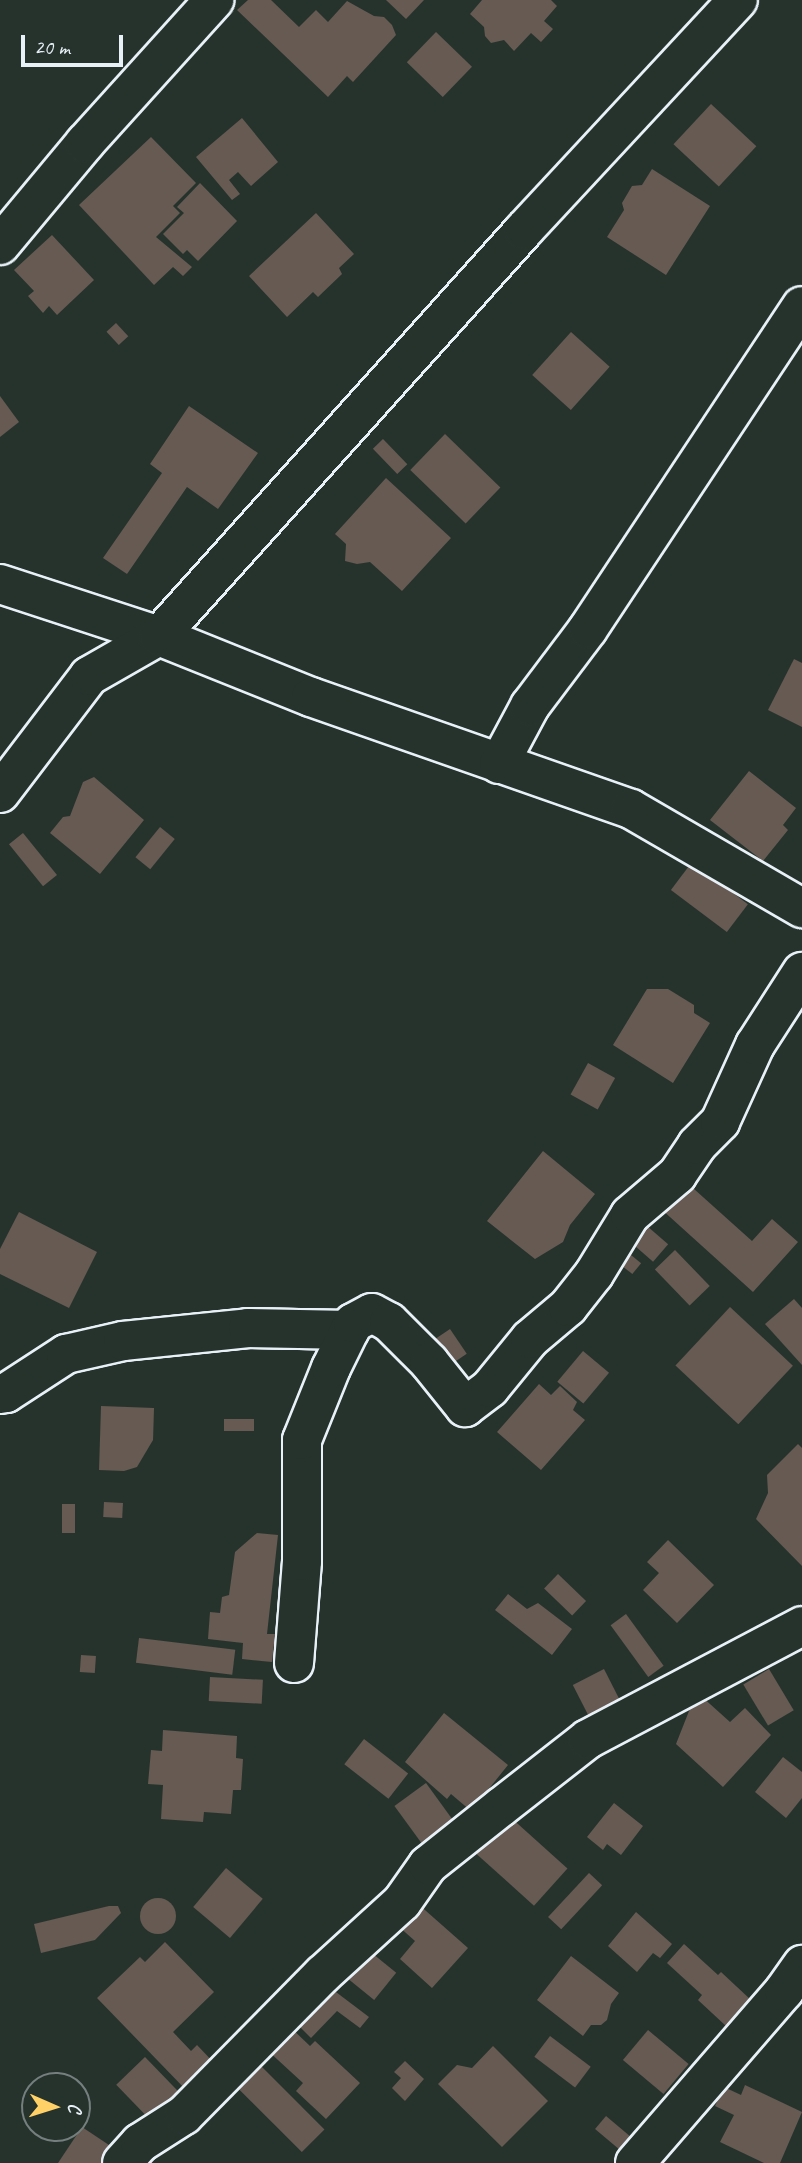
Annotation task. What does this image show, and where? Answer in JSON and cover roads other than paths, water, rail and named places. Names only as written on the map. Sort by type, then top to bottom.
[{"type":"street","points":[[0,245],[85,144],[214,0]]},
{"type":"street","points":[[0,793],[89,676],[159,636],[524,230],[738,0]]},
{"type":"street","points":[[499,764],[530,706],[587,629],[802,306]]},
{"type":"street","points":[[0,584],[159,636],[312,697],[631,809],[802,908]]},
{"type":"street","points":[[294,1663],[302,1561],[302,1440],[353,1323],[372,1313],[389,1322],[429,1362],[465,1407],[490,1388],[530,1339],[568,1307],[594,1274],[630,1215],[677,1175],[697,1145],[720,1122],[755,1045],[802,972]]},
{"type":"street","points":[[0,1394],[6,1393],[66,1354],[123,1341],[248,1328],[349,1331]]},
{"type":"street","points":[[122,2163],[140,2143],[184,2115],[322,1975],[401,1902],[428,1865],[588,1740],[802,1626]]},
{"type":"street","points":[[635,2163],[784,1991],[802,1965]]}]
